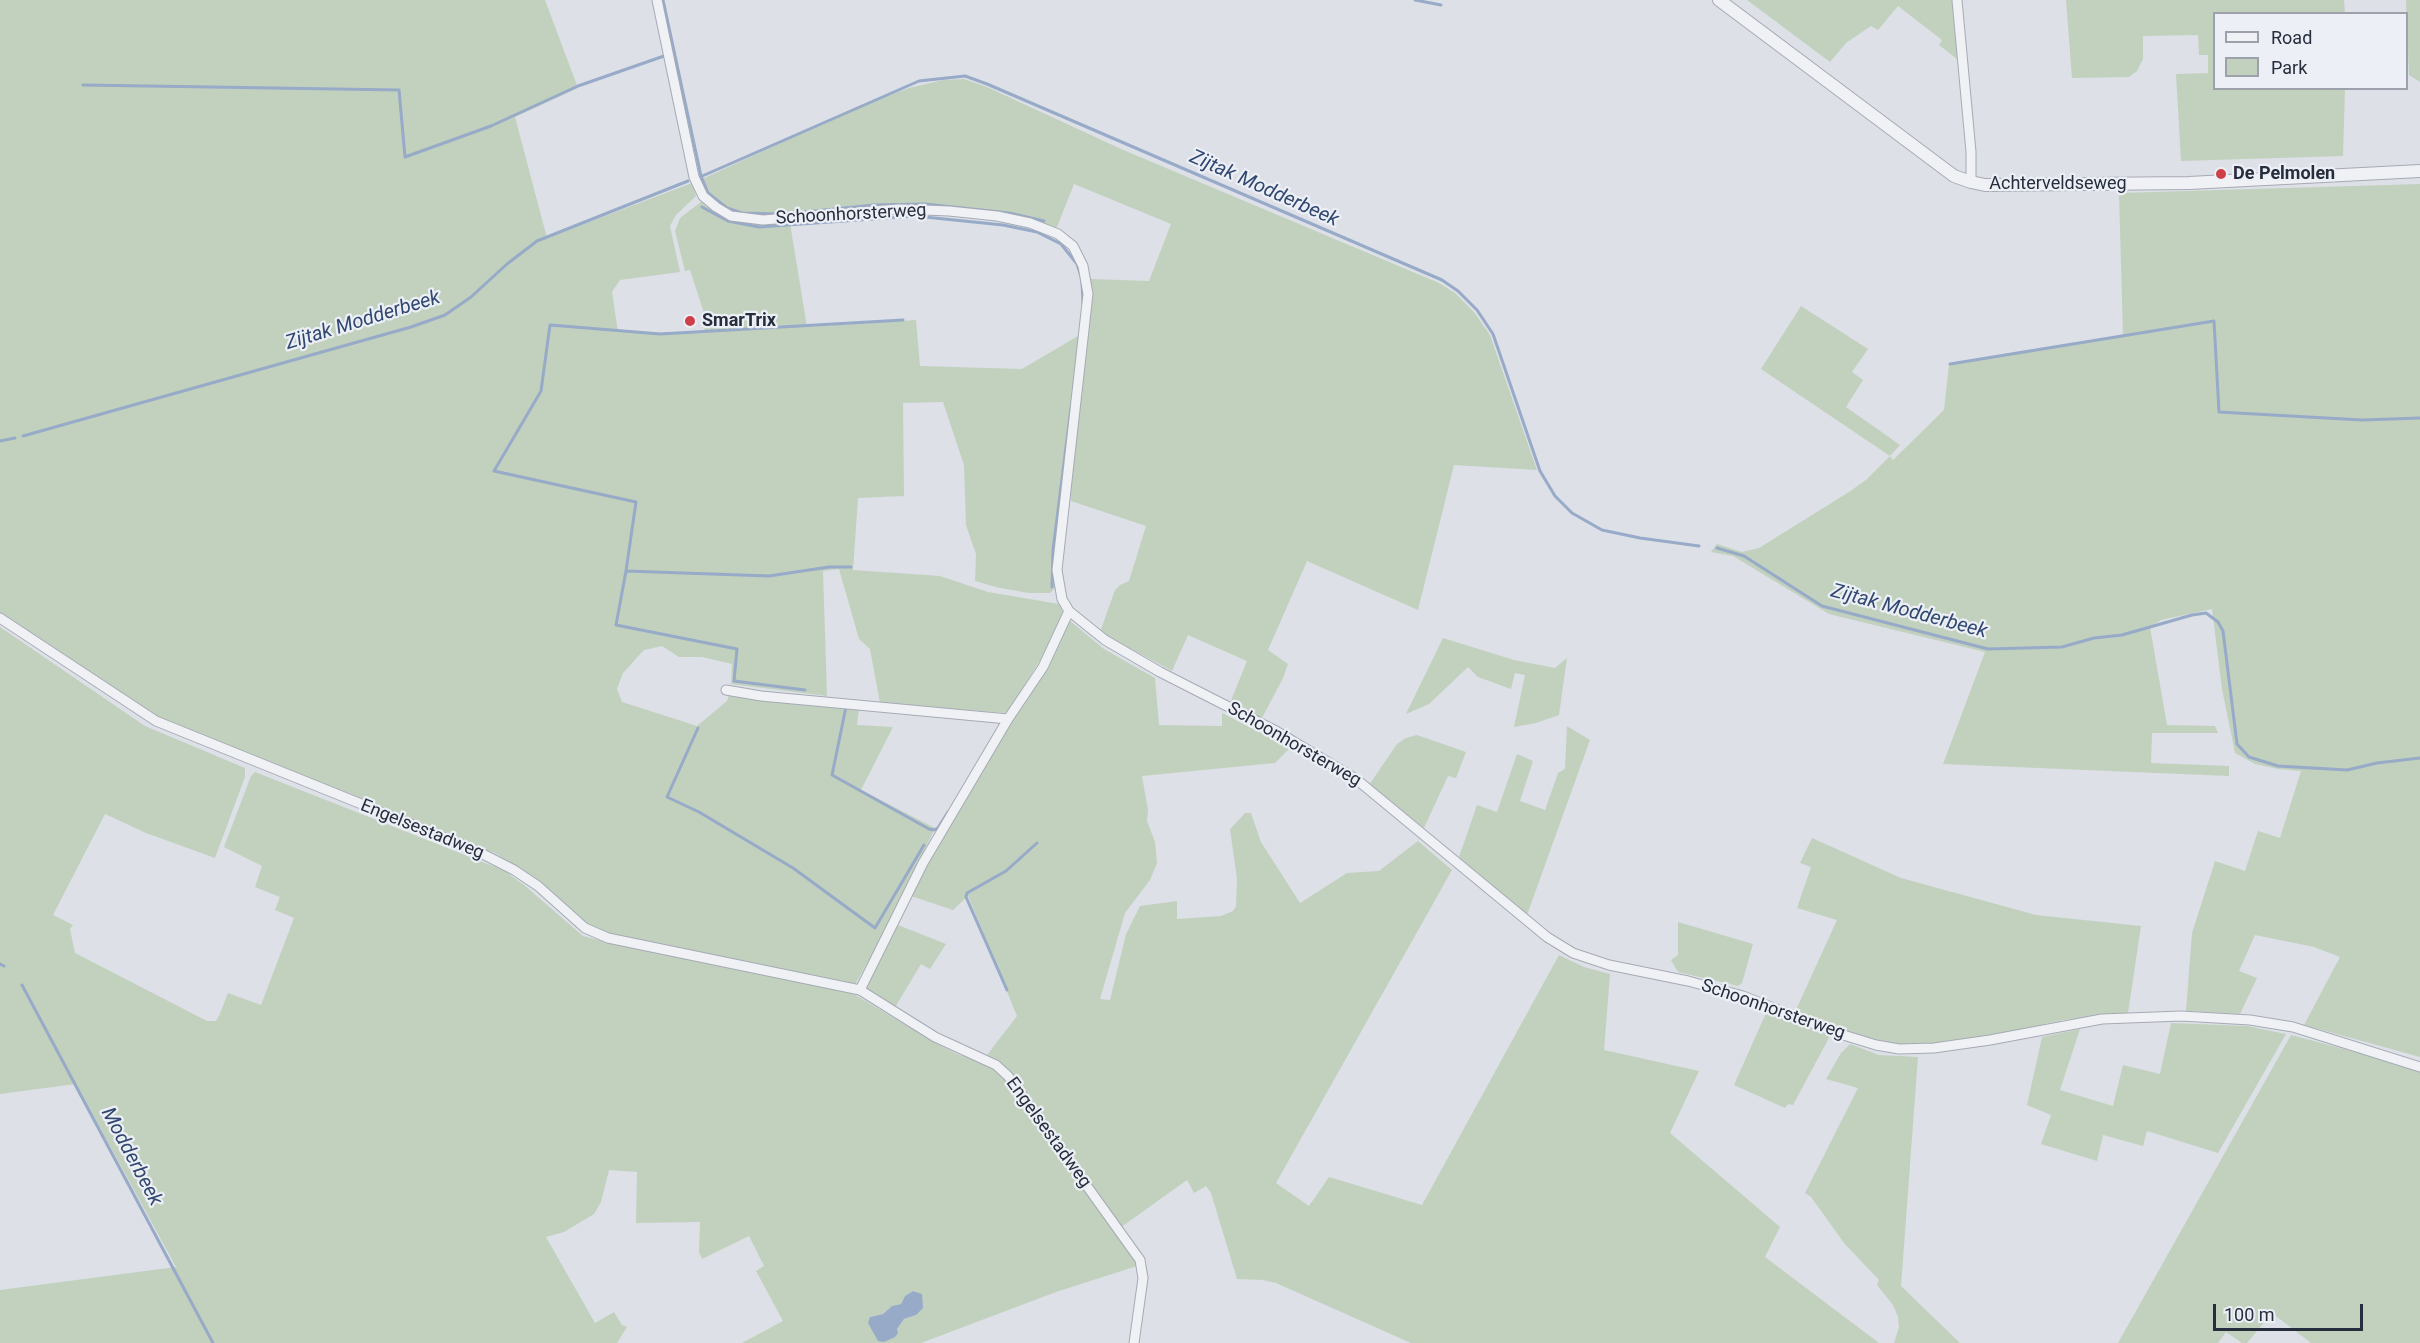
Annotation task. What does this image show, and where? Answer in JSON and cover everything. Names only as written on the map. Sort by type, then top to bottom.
[{"type":"street","name":"Schoonhorsterweg","points":[[657,0],[694,177],[703,196],[731,216],[763,220],[899,209],[949,211],[1005,217],[1030,223],[1058,234],[1073,246],[1083,266],[1088,294],[1057,570],[1062,599],[1069,611],[1114,646],[1276,731],[1356,779],[1548,937],[1573,953],[1609,965],[1688,981],[1743,996],[1876,1046],[1899,1049],[1934,1048],[1990,1040],[2102,1018],[2181,1016],[2250,1020],[2293,1027],[2420,1066]]},
{"type":"street","name":"Achterveldseweg","points":[[1719,0],[1954,176],[1971,182],[1985,185],[2189,183],[2420,171]]},
{"type":"street","points":[[1957,0],[1971,152],[1971,182]]},
{"type":"street","points":[[860,990],[923,863],[1008,719],[1051,653],[1069,611]]},
{"type":"street","name":"Engelsestadweg","points":[[0,618],[156,721],[475,850],[514,870],[538,886],[585,927],[608,938],[701,955],[860,990],[934,1037],[996,1065],[1008,1076],[1140,1260],[1143,1278],[1134,1343]]},
{"type":"street","points":[[726,690],[761,696],[1008,719]]},
{"type":"green space","points":[[0,0],[545,0],[578,88],[515,117],[547,238],[692,183],[696,196],[676,215],[670,226],[680,272],[620,280],[612,292],[618,332],[705,333],[704,313],[690,270],[685,271],[675,231],[680,218],[701,202],[747,222],[790,223],[807,327],[916,320],[920,366],[1022,369],[1083,333],[1057,586],[1050,593],[1029,593],[975,581],[976,554],[966,525],[964,465],[943,402],[903,403],[904,496],[858,498],[853,570],[940,576],[988,592],[1059,604],[1063,612],[1055,636],[1007,713],[880,703],[870,649],[859,639],[839,569],[823,571],[827,696],[731,684],[732,664],[702,657],[679,657],[662,646],[644,650],[623,673],[617,689],[622,702],[697,726],[727,701],[730,692],[859,708],[857,725],[893,727],[861,790],[935,828],[879,943],[854,986],[587,929],[514,865],[495,853],[422,828],[164,725],[0,619]]},
{"type":"green space","points":[[1747,0],[1954,0],[1959,57],[1957,59],[1939,45],[1942,40],[1898,6],[1878,30],[1871,26],[1846,43],[1830,62]]},
{"type":"green space","points":[[2066,0],[2344,0],[2345,12],[2213,12],[2213,90],[2345,90],[2343,156],[2181,161],[2176,74],[2208,73],[2208,55],[2199,55],[2198,35],[2143,36],[2143,59],[2137,71],[2129,77],[2072,78]]},
{"type":"green space","points":[[2406,0],[2420,0],[2420,82],[2409,75]]},
{"type":"green space","points":[[964,79],[987,87],[1121,149],[1439,283],[1455,293],[1474,312],[1490,335],[1537,470],[1454,465],[1418,610],[1307,561],[1268,650],[1288,664],[1261,720],[1230,703],[1247,661],[1188,635],[1172,671],[1100,632],[1115,590],[1129,581],[1146,526],[1071,501],[1071,477],[1090,322],[1091,279],[1149,281],[1171,224],[1074,184],[1055,228],[978,211],[781,217],[743,215],[730,211],[710,198],[698,181],[851,110],[909,88],[943,80]]},
{"type":"green space","points":[[2420,184],[2420,1057],[2304,1025],[2340,957],[2314,947],[2255,935],[2239,971],[2257,978],[2240,1014],[2186,1011],[2192,933],[2215,861],[2245,871],[2258,831],[2280,838],[2301,771],[2255,764],[2235,753],[2222,689],[2212,609],[2161,620],[2150,627],[2167,725],[2215,726],[2218,733],[2152,733],[2151,763],[2229,766],[2229,776],[1943,764],[1985,652],[1829,614],[1733,556],[1711,552],[1717,544],[1742,552],[1759,548],[1849,492],[1866,480],[1890,456],[1893,460],[1944,410],[1949,364],[2123,336],[2119,193]]},
{"type":"green space","points":[[1801,306],[1868,349],[1852,372],[1863,380],[1846,407],[1900,445],[1890,456],[1761,369]]},
{"type":"green space","points":[[1069,620],[1104,649],[1155,678],[1159,725],[1222,726],[1222,713],[1290,748],[1275,763],[1142,776],[1148,810],[1147,821],[1155,842],[1157,863],[1150,880],[1125,913],[1100,999],[1110,1000],[1126,934],[1140,906],[1177,901],[1177,919],[1221,916],[1233,911],[1236,906],[1237,879],[1230,829],[1245,813],[1251,813],[1261,842],[1300,903],[1347,873],[1379,871],[1418,841],[1452,870],[1276,1183],[1309,1206],[1329,1177],[1422,1205],[1559,955],[1584,967],[1610,974],[1604,1050],[1699,1071],[1670,1133],[1780,1227],[1765,1257],[1879,1343],[1411,1343],[1276,1283],[1237,1279],[1211,1193],[1206,1186],[1194,1193],[1187,1180],[1120,1228],[1009,1074],[996,1059],[987,1055],[1017,1016],[968,896],[953,910],[911,896],[921,872],[1006,729],[1055,654]]},
{"type":"green space","points":[[0,627],[145,726],[245,768],[245,777],[215,858],[146,833],[105,814],[53,915],[73,925],[70,929],[75,953],[207,1021],[216,1021],[228,993],[261,1005],[294,918],[275,910],[280,897],[255,887],[262,866],[224,847],[251,776],[255,772],[503,870],[583,936],[852,993],[939,1045],[982,1062],[999,1072],[1136,1261],[1137,1266],[1056,1292],[921,1343],[742,1343],[783,1321],[756,1271],[764,1266],[749,1236],[702,1259],[699,1252],[700,1222],[636,1223],[637,1172],[609,1170],[601,1202],[594,1214],[564,1232],[546,1237],[595,1323],[614,1312],[622,1325],[627,1327],[617,1343],[0,1343],[0,1290],[176,1267],[76,1084],[0,1094]],"holes":[[[913,1291],[922,1295],[916,1315],[904,1319],[897,1329],[870,1317],[883,1314],[892,1306],[901,1304],[905,1296]]]},
{"type":"green space","points":[[1443,638],[1514,660],[1555,668],[1567,658],[1559,715],[1536,723],[1514,727],[1525,675],[1515,673],[1511,689],[1478,677],[1468,667],[1429,704],[1406,714]]},
{"type":"green space","points":[[1567,726],[1590,740],[1527,915],[1459,857],[1477,805],[1497,812],[1517,754],[1533,761],[1520,801],[1545,810],[1558,773],[1565,769]]},
{"type":"green space","points":[[1417,735],[1466,752],[1456,778],[1448,776],[1424,828],[1369,785],[1397,744]]},
{"type":"green space","points":[[1812,838],[1901,878],[2036,915],[2141,926],[2128,1013],[2063,1020],[1958,1043],[1899,1047],[1869,1041],[1795,1012],[1837,920],[1797,908],[1811,867],[1800,863]]},
{"type":"green space","points":[[1678,922],[1753,944],[1742,983],[1738,986],[1678,972],[1671,960],[1678,955]]},
{"type":"green space","points":[[898,925],[946,944],[930,969],[921,964],[894,1009],[867,991],[866,984]]},
{"type":"green space","points":[[1766,1013],[1830,1036],[1793,1105],[1788,1104],[1785,1108],[1734,1085]]},
{"type":"green space","points":[[2171,1023],[2247,1026],[2286,1034],[2218,1153],[2147,1131],[2143,1146],[2103,1135],[2097,1161],[2041,1144],[2051,1115],[2027,1105],[2042,1037],[2080,1029],[2060,1090],[2113,1106],[2123,1065],[2160,1074]]},
{"type":"green space","points":[[2291,1035],[2420,1069],[2420,1343],[2311,1343],[2272,1313],[2247,1343],[2242,1343],[2226,1332],[2218,1343],[2118,1343]]},
{"type":"green space","points":[[1850,1044],[1879,1055],[1918,1057],[1901,1286],[1960,1343],[1894,1343],[1899,1327],[1898,1317],[1893,1305],[1877,1285],[1879,1280],[1844,1243],[1811,1197],[1805,1193],[1858,1088],[1826,1079],[1841,1053]]},
{"type":"water","points":[[913,1291],[922,1294],[923,1308],[916,1315],[904,1319],[895,1337],[884,1342],[878,1341],[868,1323],[870,1317],[883,1314],[892,1306],[901,1304],[905,1296]]},
{"type":"waterway","points":[[663,0],[701,176],[708,193],[727,208],[742,213],[778,214]]},
{"type":"waterway","points":[[1415,0],[1441,5]]},
{"type":"waterway","points":[[83,85],[399,90],[405,157],[491,126],[578,86],[664,56]]},
{"type":"waterway","name":"Zijtak Modderbeek","points":[[700,177],[919,81],[965,76],[987,84],[1442,280],[1458,291],[1477,310],[1493,334],[1540,471],[1555,496],[1572,513],[1602,530],[1699,546]]},
{"type":"waterway","name":"Zijtak Modderbeek","points":[[23,436],[411,327],[445,315],[471,297],[507,264],[537,241],[688,181]]},
{"type":"waterway","points":[[805,212],[874,205],[925,204],[1009,213],[1044,221]]},
{"type":"waterway","points":[[702,207],[728,221],[759,227],[915,216],[1003,225],[1037,232],[1061,244],[1077,264],[1081,276]]},
{"type":"waterway","points":[[1082,282],[1083,303]]},
{"type":"waterway","points":[[851,567],[829,567],[769,576],[626,571],[636,502],[494,471],[541,391],[550,325],[660,334],[903,320]]},
{"type":"waterway","points":[[1950,364],[2214,321],[2219,412],[2362,420],[2420,418]]},
{"type":"waterway","points":[[1052,587],[1053,550],[1071,408]]},
{"type":"waterway","name":"Zijtak Modderbeek","points":[[0,441],[15,438]]},
{"type":"waterway","name":"Zijtak Modderbeek","points":[[1717,548],[1744,556],[1822,606],[1988,649],[2062,647],[2094,638],[2122,635],[2206,613],[2218,622],[2223,631],[2237,744],[2249,757],[2278,766],[2347,770],[2377,763],[2420,758]]},
{"type":"waterway","points":[[626,571],[616,625],[737,649],[734,681],[805,690]]},
{"type":"waterway","points":[[846,707],[832,775],[929,829],[938,828],[948,812]]},
{"type":"waterway","points":[[698,728],[667,797],[699,812],[793,868],[875,928],[924,845]]},
{"type":"waterway","points":[[1007,990],[966,897],[967,893],[1006,871],[1037,843]]},
{"type":"waterway","name":"Modderbeek","points":[[0,964],[4,966]]},
{"type":"waterway","name":"Modderbeek","points":[[22,985],[213,1343]]},
{"type":"place","name":"De Pelmolen","points":[[2221,174]]},
{"type":"place","name":"SmarTrix","points":[[690,321]]}]
